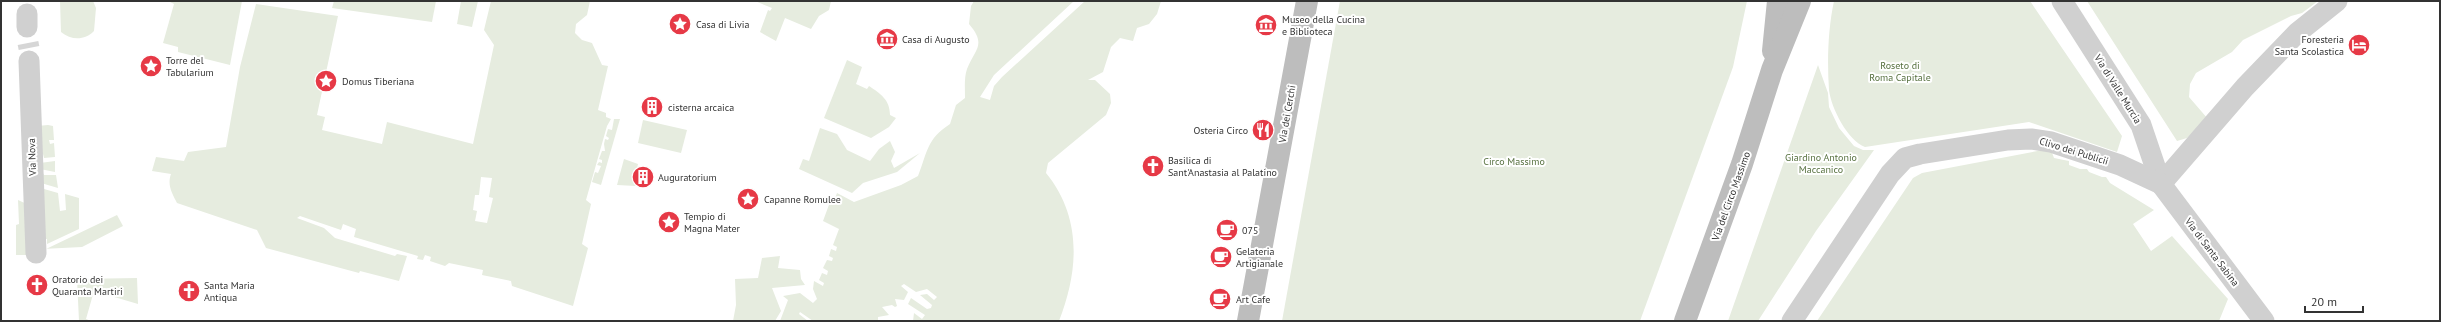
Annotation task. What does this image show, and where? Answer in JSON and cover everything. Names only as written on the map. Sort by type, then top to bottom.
[{"type":"main road","name":"Via dei Cerchi","points":[[1248,321],[1307,1]]},
{"type":"main road","name":"Via del Circo Massimo","points":[[1772,70],[1778,1]]},
{"type":"main road","name":"Via del Circo Massimo","points":[[1685,321],[1742,164],[1772,70],[1800,1]]},
{"type":"street","name":"Via di Valle Murcia","points":[[2062,1],[2141,125],[2161,184]]},
{"type":"street","points":[[2161,184],[2245,87],[2297,33],[2338,1]]},
{"type":"street","name":"Via Nova","points":[[28,32],[36,253]]},
{"type":"street","name":"Clivo dei Publicii","points":[[1792,321],[1890,174],[1905,158],[1931,152],[2008,140],[2040,140],[2120,165],[2161,184]]},
{"type":"street","name":"Via di Santa Sabina","points":[[2161,184],[2264,321]]},
{"type":"green space","points":[[60,1],[93,1],[96,8],[94,31],[83,38],[70,37],[61,32]]},
{"type":"green space","points":[[168,1],[242,1],[230,65],[178,52],[178,47],[163,43],[174,4]]},
{"type":"green space","points":[[334,1],[436,1],[432,22],[332,8]]},
{"type":"green space","points":[[461,1],[478,1],[472,27],[457,24]]},
{"type":"green space","points":[[491,1],[590,1],[587,15],[576,24],[575,33],[582,40],[592,43],[602,65],[608,66],[598,110],[606,113],[606,117],[611,119],[607,126],[586,200],[591,204],[582,244],[588,248],[573,306],[512,286],[511,281],[482,275],[483,270],[449,263],[445,266],[430,261],[431,257],[425,255],[423,260],[417,259],[418,256],[354,237],[356,229],[343,224],[341,230],[300,216],[297,218],[324,228],[335,238],[395,256],[397,254],[407,256],[399,281],[360,271],[359,273],[266,248],[257,230],[177,203],[170,185],[171,174],[152,171],[156,157],[184,161],[188,152],[226,147],[240,67],[256,4],[338,16],[317,115],[325,117],[322,130],[382,144],[387,122],[473,144],[494,45],[484,30]],"holes":[[[481,177],[492,178],[489,197],[493,198],[487,223],[475,221],[477,211],[473,210],[475,195],[479,195]]]},
{"type":"green space","points":[[755,1],[831,1],[829,10],[819,16],[811,29],[785,18],[776,41],[760,32],[768,10],[770,11],[772,8]]},
{"type":"green space","points":[[974,1],[1074,1],[994,75],[980,97],[990,100],[994,86],[1002,77],[1085,1],[1161,1],[1157,14],[1149,24],[1137,28],[1133,41],[1120,38],[1111,47],[1103,72],[1088,80],[1095,80],[1110,94],[1111,103],[1106,115],[1048,163],[1046,173],[1058,190],[1066,208],[1074,244],[1070,283],[1066,302],[1059,321],[913,321],[914,313],[922,319],[925,315],[908,304],[911,298],[927,309],[931,308],[932,305],[920,295],[927,294],[934,300],[937,297],[927,289],[916,292],[904,284],[901,286],[908,292],[904,300],[895,299],[897,306],[895,307],[892,305],[882,307],[889,315],[878,317],[878,321],[813,321],[800,312],[799,314],[808,321],[780,321],[788,300],[783,296],[800,293],[813,303],[817,299],[813,289],[814,281],[823,286],[824,283],[819,280],[822,273],[827,275],[828,271],[823,268],[827,260],[832,261],[833,258],[829,256],[831,249],[836,251],[837,247],[833,245],[839,229],[823,221],[830,202],[833,204],[837,193],[854,202],[901,185],[918,176],[932,141],[936,135],[950,124],[956,105],[965,98],[966,72],[978,47],[977,37],[969,24],[971,6]]},
{"type":"green space","name":"Circo Massimo","points":[[1340,1],[1747,1],[1733,67],[1640,321],[1282,321]]},
{"type":"green space","name":"Roseto di Roma Capitale","points":[[1834,1],[2030,1],[2122,136],[2117,152],[2029,122],[1865,147],[1859,144],[1852,138],[1841,123],[1830,97],[1828,79],[1828,45]]},
{"type":"green space","points":[[2087,1],[2318,1],[2302,13],[2291,16],[2243,40],[2232,52],[2196,73],[2190,84],[2189,97],[2208,119],[2187,138],[2177,141]]},
{"type":"green space","points":[[847,60],[862,67],[856,84],[867,89],[869,86],[881,95],[887,101],[890,115],[896,118],[889,127],[871,138],[824,118]]},
{"type":"green space","name":"Giardino Antonio Maccanico","points":[[1818,65],[1828,93],[1829,107],[1839,128],[1854,146],[1863,150],[1874,150],[1816,231],[1758,321],[1728,321]]},
{"type":"green space","points":[[614,119],[620,119],[601,185],[592,182],[595,172],[598,173],[601,166],[597,165],[599,162],[602,163],[602,160],[599,159],[602,151],[605,151],[605,139],[608,140],[609,138],[606,136],[608,129],[612,130]]},
{"type":"green space","points":[[643,120],[687,130],[681,153],[638,143]]},
{"type":"green space","points":[[48,125],[53,126],[54,140],[49,140],[50,144],[54,143],[55,157],[44,158],[43,154],[40,154],[40,163],[55,161],[55,172],[40,169],[44,175],[56,175],[58,188],[41,183],[44,189],[58,193],[60,211],[66,210],[65,194],[79,198],[79,229],[47,244],[47,239],[43,239],[46,249],[42,249],[37,126]]},
{"type":"green space","points":[[820,128],[837,134],[847,150],[870,161],[879,149],[890,141],[895,152],[891,161],[894,168],[920,153],[897,172],[863,183],[852,193],[799,169],[803,159],[809,161]]},
{"type":"green space","points":[[2043,150],[2051,150],[2054,158],[2069,161],[2069,165],[2080,169],[2087,169],[2089,172],[2106,177],[2110,183],[2154,210],[2133,224],[2151,251],[2172,236],[2228,299],[2219,321],[1817,321],[1913,178],[1922,173]]},
{"type":"green space","points":[[624,159],[638,164],[634,183],[636,186],[617,185]]},
{"type":"green space","points":[[18,200],[31,206],[32,255],[16,255],[16,225],[19,224]]},
{"type":"green space","points":[[117,215],[123,226],[82,247],[46,249]]},
{"type":"green space","points":[[780,256],[778,268],[800,270],[801,279],[805,285],[772,288],[781,311],[775,321],[733,321],[736,305],[735,279],[758,278],[762,258]]},
{"type":"green space","points":[[137,278],[138,304],[94,291],[86,319],[91,321],[79,321],[77,279]]},
{"type":"tunnel","points":[[28,43],[29,48]]},
{"type":"place","name":"Casa di Livia","points":[[680,24]]},
{"type":"place","name":"Museo della Cucina e Biblioteca","points":[[1266,25]]},
{"type":"place","name":"Casa di Augusto","points":[[887,39]]},
{"type":"place","name":"Foresteria Santa Scolastica","points":[[2359,45]]},
{"type":"place","name":"Torre del Tabularium","points":[[151,66]]},
{"type":"place","name":"Domus Tiberiana","points":[[326,81]]},
{"type":"place","name":"cisterna arcaica","points":[[652,107]]},
{"type":"place","name":"Osteria Circo","points":[[1263,130]]},
{"type":"place","name":"Basilica di Sant'Anastasia al Palatino","points":[[1153,166]]},
{"type":"place","name":"Auguratorium","points":[[643,177]]},
{"type":"place","name":"Capanne Romulee","points":[[748,199]]},
{"type":"place","name":"Tempio di Magna Mater","points":[[669,222]]},
{"type":"place","name":"075","points":[[1227,230]]},
{"type":"place","name":"Gelateria Artigianale","points":[[1221,257]]},
{"type":"place","name":"Oratorio dei Quaranta Martiri","points":[[37,285]]},
{"type":"place","name":"Santa Maria Antiqua","points":[[189,291]]},
{"type":"place","name":"Art Cafe","points":[[1220,299]]}]
